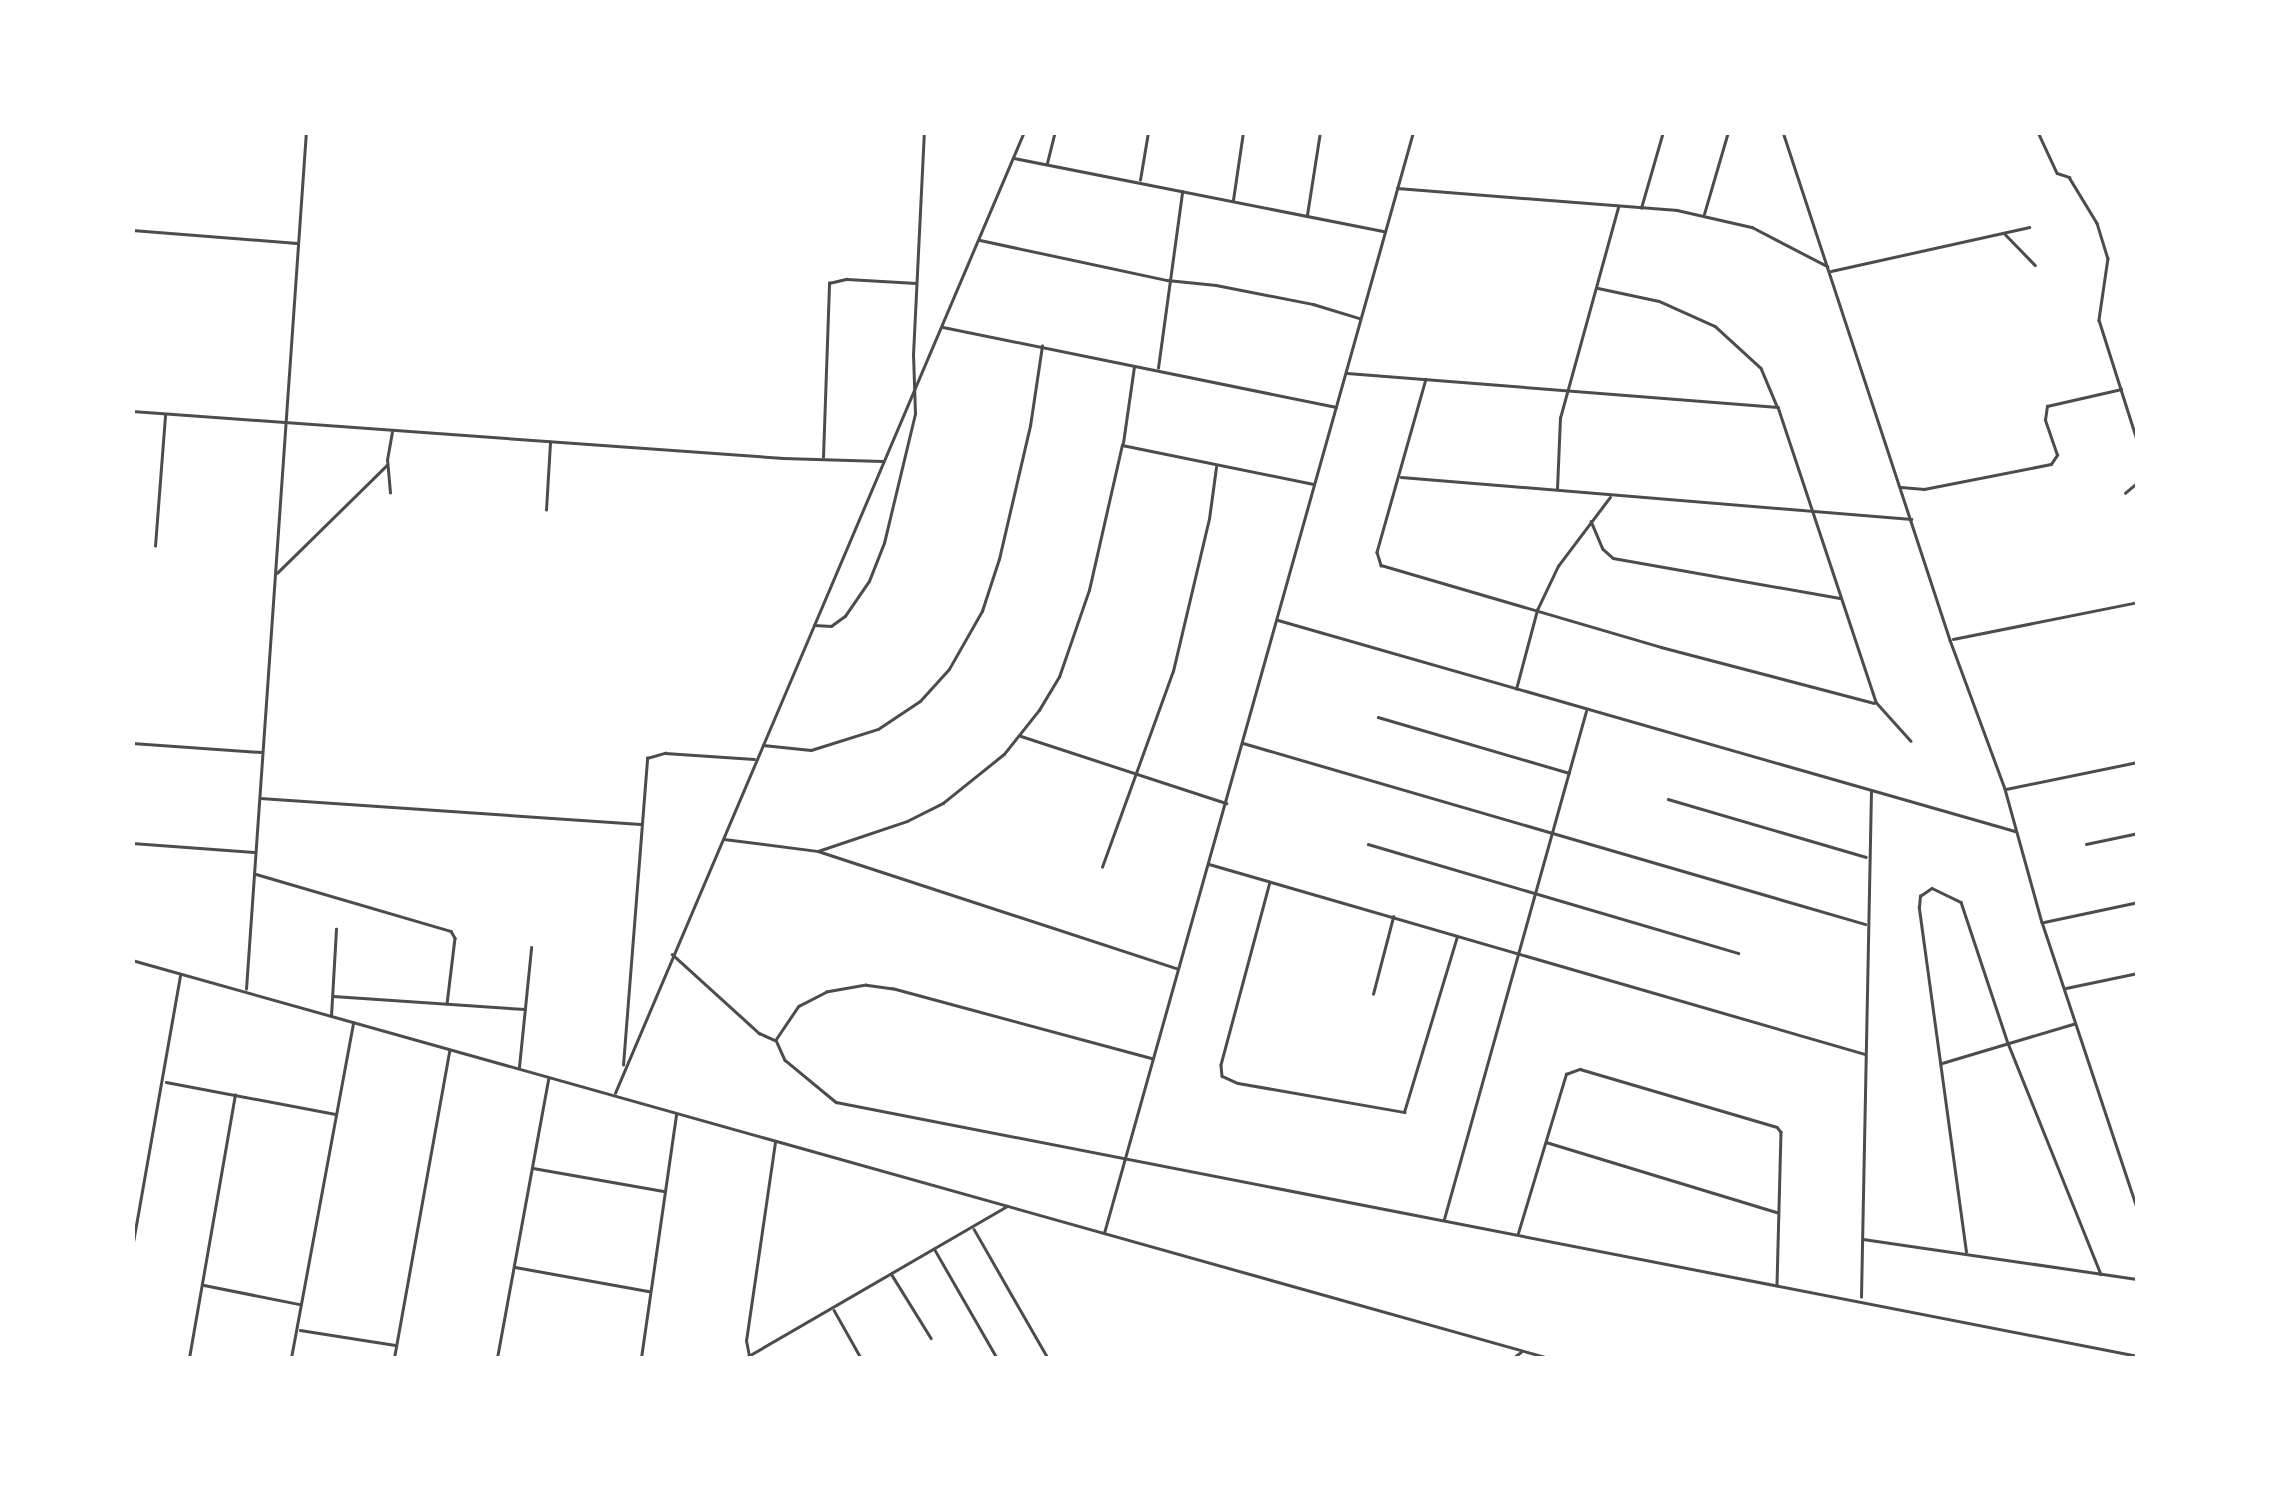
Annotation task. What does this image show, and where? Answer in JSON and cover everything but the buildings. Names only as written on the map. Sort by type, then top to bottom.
[{"type":"street","points":[[246,992],[306,132]]},
{"type":"street","points":[[813,624],[826,627],[845,616],[877,563],[915,414],[916,283],[924,132]]},
{"type":"street","points":[[614,1096],[1024,132]]},
{"type":"street","points":[[1046,164],[1055,132]]},
{"type":"street","points":[[1139,183],[1148,132]]},
{"type":"street","points":[[1233,200],[1243,132]]},
{"type":"street","points":[[1307,217],[1320,132]]},
{"type":"street","points":[[1104,1234],[1413,132]]},
{"type":"street","points":[[1641,208],[1663,132]]},
{"type":"street","points":[[1704,215],[1728,132]]},
{"type":"street","points":[[1783,132],[1950,640],[2005,790],[2042,922],[2138,1211]]},
{"type":"street","points":[[2038,132],[2057,173],[2069,177],[2097,223],[2108,270],[2099,320],[2138,443]]},
{"type":"street","points":[[1013,158],[1385,232]]},
{"type":"street","points":[[1398,188],[1704,215],[1752,226],[1829,269],[2029,227]]},
{"type":"street","points":[[1158,370],[1167,280],[1182,191]]},
{"type":"street","points":[[1558,491],[1558,434],[1618,207]]},
{"type":"street","points":[[132,230],[298,243]]},
{"type":"street","points":[[2004,233],[2035,265]]},
{"type":"street","points":[[979,240],[1167,280],[1216,284],[1360,318]]},
{"type":"street","points":[[823,459],[830,283],[847,279],[916,283]]},
{"type":"street","points":[[1598,288],[1659,301],[1715,326],[1761,368],[1778,407],[1876,702],[1910,741]]},
{"type":"street","points":[[941,327],[1336,407]]},
{"type":"street","points":[[762,745],[810,750],[878,730],[920,701],[949,669],[971,636],[999,559],[1028,436],[1042,346]]},
{"type":"street","points":[[818,851],[907,821],[942,803],[986,771],[1019,736],[1050,694],[1075,633],[1122,445],[1134,366]]},
{"type":"street","points":[[1346,373],[1778,407]]},
{"type":"street","points":[[1426,379],[1378,562],[1809,688],[1876,702]]},
{"type":"street","points":[[1901,487],[1924,489],[2051,464],[2057,455],[2045,422],[2047,406],[2122,388]]},
{"type":"street","points":[[132,411],[883,461]]},
{"type":"street","points":[[154,546],[165,413]]},
{"type":"street","points":[[390,492],[392,430]]},
{"type":"street","points":[[546,510],[550,440]]},
{"type":"street","points":[[1122,445],[1314,484]]},
{"type":"street","points":[[276,574],[388,464]]},
{"type":"street","points":[[1102,867],[1188,616],[1216,465]]},
{"type":"street","points":[[1400,477],[1912,520]]},
{"type":"street","points":[[2125,493],[2138,482]]},
{"type":"street","points":[[1516,690],[1537,610],[1574,540],[1612,495]]},
{"type":"street","points":[[1591,521],[1603,549],[1613,558],[1840,598]]},
{"type":"street","points":[[1950,640],[2138,602]]},
{"type":"street","points":[[1276,620],[2017,832]]},
{"type":"street","points":[[1444,1220],[1586,710]]},
{"type":"street","points":[[1378,716],[1570,773]]},
{"type":"street","points":[[1019,736],[1226,803]]},
{"type":"street","points":[[132,743],[263,752]]},
{"type":"street","points":[[1243,743],[1865,924]]},
{"type":"street","points":[[622,1073],[645,764],[652,754],[755,759]]},
{"type":"street","points":[[2005,790],[2138,762]]},
{"type":"street","points":[[1861,1300],[1865,924],[1871,789]]},
{"type":"street","points":[[260,798],[641,824]]},
{"type":"street","points":[[1668,800],[1868,857]]},
{"type":"street","points":[[2086,844],[2138,833]]},
{"type":"street","points":[[721,839],[818,851],[1178,968]]},
{"type":"street","points":[[132,843],[256,852]]},
{"type":"street","points":[[1368,844],[1738,953]]},
{"type":"street","points":[[1208,864],[1865,1054]]},
{"type":"street","points":[[254,873],[451,931],[454,938],[447,1004]]},
{"type":"street","points":[[1271,880],[1221,1065],[1222,1076],[1238,1083],[1404,1112],[1458,935]]},
{"type":"street","points":[[1966,1252],[1919,907],[1920,896],[1932,888],[1962,902],[2008,1042],[2101,1274]]},
{"type":"street","points":[[2042,922],[2138,902]]},
{"type":"street","points":[[1373,994],[1394,916]]},
{"type":"street","points":[[331,1016],[336,928]]},
{"type":"street","points":[[519,1069],[531,948]]},
{"type":"street","points":[[672,954],[758,1033],[776,1040],[785,1060],[836,1102],[2138,1356]]},
{"type":"street","points":[[132,960],[1549,1358]]},
{"type":"street","points":[[2064,988],[2138,973]]},
{"type":"street","points":[[132,1248],[180,974]]},
{"type":"street","points":[[776,1040],[798,1006],[827,992],[866,986],[894,988],[1153,1059]]},
{"type":"street","points":[[333,996],[525,1009]]},
{"type":"street","points":[[292,1358],[353,1022]]},
{"type":"street","points":[[1940,1063],[2076,1023]]},
{"type":"street","points":[[394,1358],[450,1049]]},
{"type":"street","points":[[1517,1235],[1566,1074],[1580,1069],[1771,1124],[1781,1132],[1777,1285]]},
{"type":"street","points":[[497,1358],[548,1077]]},
{"type":"street","points":[[163,1082],[336,1115]]},
{"type":"street","points":[[189,1358],[235,1095]]},
{"type":"street","points":[[641,1358],[676,1113]]},
{"type":"street","points":[[776,1141],[746,1341],[747,1357],[1007,1206]]},
{"type":"street","points":[[1544,1142],[1779,1212]]},
{"type":"street","points":[[531,1168],[665,1191]]},
{"type":"street","points":[[973,1228],[1048,1358]]},
{"type":"street","points":[[1864,1239],[2138,1279]]},
{"type":"street","points":[[935,1248],[997,1358]]},
{"type":"street","points":[[513,1267],[651,1292]]},
{"type":"street","points":[[892,1274],[930,1338]]},
{"type":"street","points":[[202,1285],[300,1304]]},
{"type":"street","points":[[834,1308],[861,1358]]},
{"type":"street","points":[[297,1329],[397,1346]]},
{"type":"street","points":[[1513,1358],[1522,1351]]}]
